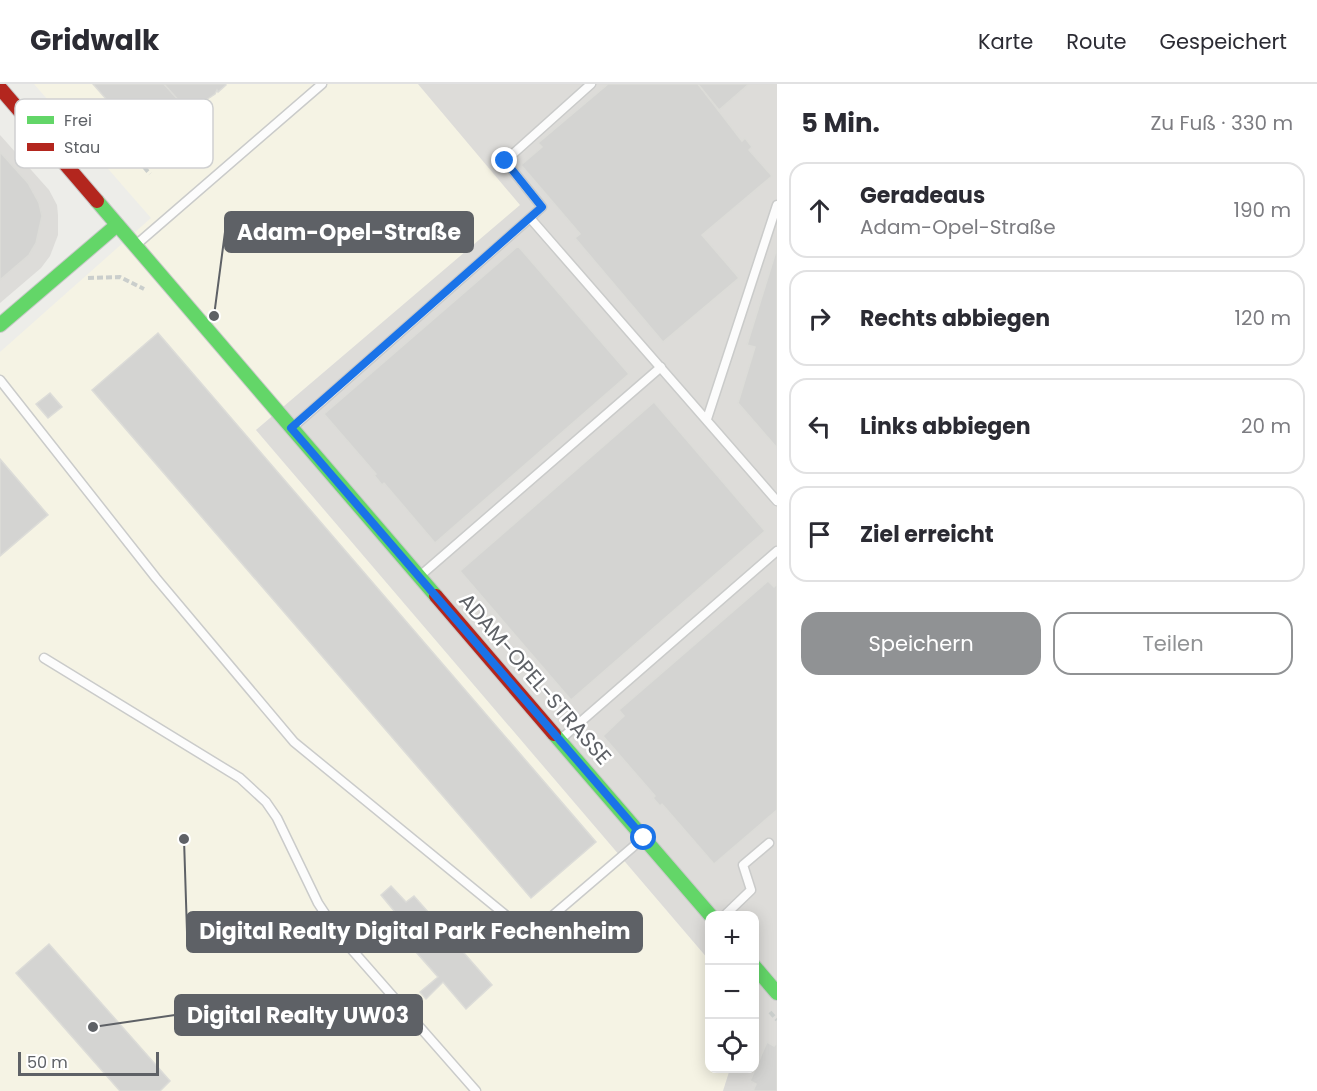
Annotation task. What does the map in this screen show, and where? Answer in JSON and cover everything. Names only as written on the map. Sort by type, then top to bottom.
[{"type":"main road","name":"ADAM-OPEL-STRASSE","points":[[0,88],[15,106]]},
{"type":"main road","name":"ADAM-OPEL-STRASSE","points":[[68,168],[708,911]]},
{"type":"main road","points":[[0,325],[117,225]]},
{"type":"main road","points":[[759,971],[773,984]]},
{"type":"lane","points":[[135,247],[322,84]]},
{"type":"lane","points":[[291,428],[542,207],[505,161],[591,84]]},
{"type":"lane","points":[[707,419],[777,206]]},
{"type":"lane","points":[[530,218],[777,501]]},
{"type":"lane","points":[[419,577],[662,367]]},
{"type":"lane","points":[[0,380],[156,579],[294,742],[530,935],[644,838]]},
{"type":"lane","points":[[560,740],[777,551]]},
{"type":"lane","points":[[44,658],[240,778],[255,790],[277,818],[318,903],[339,935],[476,1091]]},
{"type":"lane","points":[[728,911],[751,890],[743,865],[769,843]]},
{"type":"path","points":[[145,168],[150,174]]},
{"type":"path","points":[[81,279],[120,278],[147,290]]},
{"type":"shaded area","points":[[34,84],[418,84],[521,205],[256,430],[705,955],[705,1073],[729,1073],[723,1091],[0,1091],[0,352],[151,218],[107,168],[213,168],[213,99],[47,99]]},
{"type":"shaded area","points":[[418,84],[777,84],[777,1091],[723,1091],[729,1073],[759,1073],[759,911],[705,911],[705,955],[256,430],[520,205]]},
{"type":"shaded area","points":[[0,135],[15,152],[15,168],[29,168],[49,190],[57,205],[58,235],[50,256],[41,268],[0,303]]},
{"type":"building","points":[[93,84],[164,84],[177,99],[106,99]]},
{"type":"building","points":[[164,84],[226,85],[208,99],[177,99]]},
{"type":"building","points":[[608,84],[698,84],[742,141],[745,138],[752,147],[749,150],[772,176],[702,235],[739,278],[663,342],[575,238],[580,234],[521,165],[542,147],[538,143]]},
{"type":"building","points":[[698,84],[749,84],[719,110]]},
{"type":"building","points":[[0,152],[28,183],[39,203],[42,216],[36,243],[29,255],[0,280]]},
{"type":"building","points":[[518,246],[629,374],[435,543],[384,483],[382,485],[374,475],[376,474],[324,414]]},
{"type":"building","points":[[777,248],[777,448],[738,403],[755,347],[747,345]]},
{"type":"building","points":[[158,333],[596,842],[531,898],[92,390]]},
{"type":"building","points":[[50,393],[62,407],[48,418],[36,404]]},
{"type":"building","points":[[654,402],[765,531],[571,700],[460,571]]},
{"type":"building","points":[[0,459],[48,515],[0,556]]},
{"type":"building","points":[[768,581],[774,587],[777,584],[777,810],[714,864],[662,804],[660,806],[653,798],[655,796],[603,736],[624,716],[619,710]]},
{"type":"building","points":[[391,886],[406,902],[414,896],[492,985],[466,1009],[443,982],[426,999],[420,992],[438,977],[387,919],[395,912],[381,895]]},
{"type":"building","points":[[49,944],[170,1081],[160,1091],[120,1091],[16,973]]},
{"type":"building","points":[[767,1042],[774,1046],[777,1043],[777,1091],[753,1091],[756,1084],[750,1081],[753,1073],[759,1073],[759,1060]]},
{"type":"traffic: fast","points":[[97,201],[436,596]]},
{"type":"traffic: fast","points":[[0,325],[117,225]]},
{"type":"traffic: fast","points":[[554,734],[707,911]]},
{"type":"traffic: fast","points":[[759,972],[777,993]]},
{"type":"traffic: jam","points":[[0,88],[15,105]]},
{"type":"traffic: jam","points":[[69,168],[97,201]]},
{"type":"traffic: jam","points":[[436,596],[554,734]]},
{"type":"place","name":"Adam-Opel-Straße","points":[[214,316]]},
{"type":"place","name":"Digital Realty Digital Park Fechenheim","points":[[184,839]]},
{"type":"place","name":"Digital Realty UW03","points":[[93,1027]]},
{"type":"route","points":[[505,161],[542,207],[291,428],[644,838]]}]
